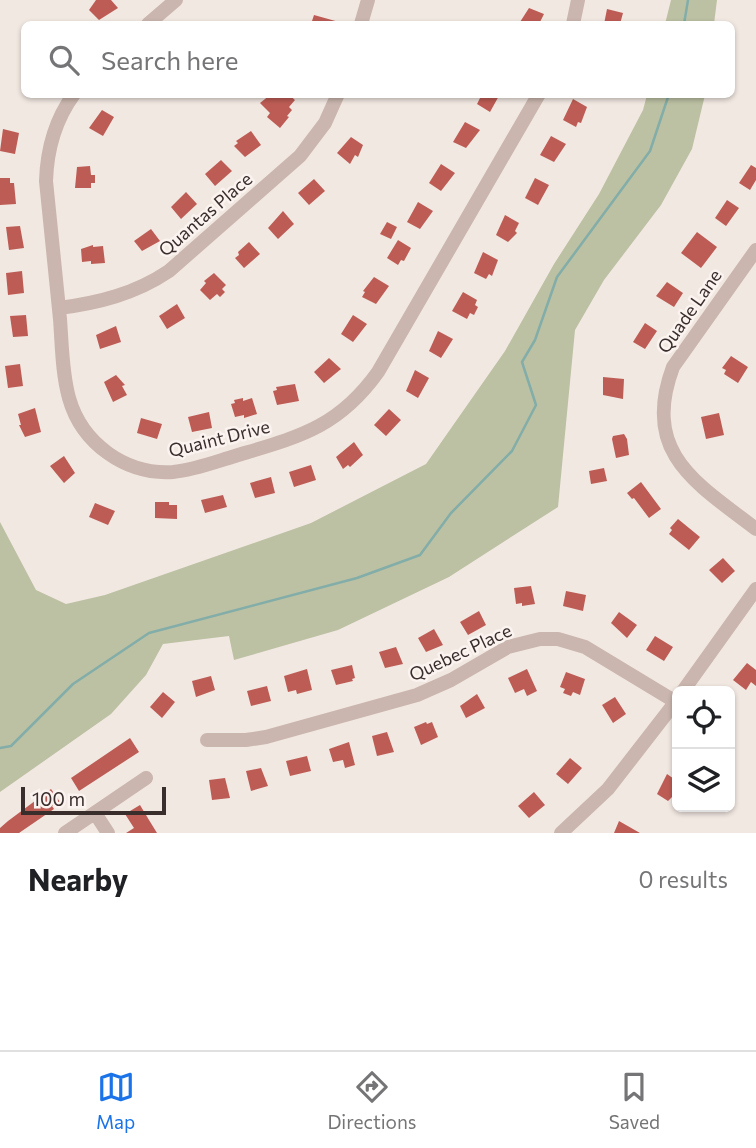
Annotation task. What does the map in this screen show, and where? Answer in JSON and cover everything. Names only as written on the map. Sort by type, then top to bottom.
[{"type":"street","points":[[152,21],[176,0]]},
{"type":"street","points":[[362,21],[368,0]]},
{"type":"street","points":[[574,21],[578,0]]},
{"type":"street","name":"Quaint Drive","points":[[72,98],[53,133],[46,181],[65,381],[76,416],[102,449],[128,466],[160,472],[191,469],[313,431],[344,410],[379,372],[537,98]]},
{"type":"street","name":"Quantas Place","points":[[59,307],[120,296],[151,283],[169,271],[300,156],[325,123],[336,98]]},
{"type":"street","name":"Quade Lane","points":[[756,250],[673,367],[663,411],[668,440],[681,466],[711,494],[756,529]]},
{"type":"street","points":[[687,686],[756,589]]},
{"type":"street","name":"Quebec Place","points":[[207,740],[266,737],[416,695],[451,680],[508,647],[540,639],[558,639],[585,647],[672,694]]},
{"type":"street","points":[[561,833],[617,779],[672,707]]},
{"type":"street","points":[[65,833],[146,778]]},
{"type":"street","points":[[95,813],[108,833]]},
{"type":"green space","points":[[671,0],[717,0],[714,21],[666,21]]},
{"type":"green space","points":[[646,98],[704,98],[692,149],[661,205],[604,280],[575,330],[558,507],[449,577],[338,630],[234,660],[229,636],[163,644],[146,675],[111,714],[0,792],[0,522],[36,590],[66,604],[105,595],[311,523],[426,464],[505,351],[554,264],[599,194],[643,110]]},
{"type":"building","points":[[96,0],[111,0],[118,8],[99,20],[89,10]]},
{"type":"building","points":[[529,8],[544,14],[540,21],[521,21]]},
{"type":"building","points":[[607,9],[623,13],[621,21],[605,21]]},
{"type":"building","points":[[314,15],[335,21],[312,21]]},
{"type":"building","points":[[266,98],[295,100],[289,107],[292,110],[287,116],[289,117],[280,128],[267,117],[270,113],[260,103]]},
{"type":"building","points":[[480,98],[498,98],[490,112],[477,104]]},
{"type":"building","points":[[573,99],[587,107],[581,123],[578,122],[576,127],[563,120]]},
{"type":"building","points":[[102,110],[114,117],[103,136],[89,128]]},
{"type":"building","points":[[465,122],[480,130],[466,148],[453,142]]},
{"type":"building","points":[[3,129],[19,133],[15,154],[0,151]]},
{"type":"building","points":[[251,131],[261,145],[245,157],[234,146],[238,143],[236,141]]},
{"type":"building","points":[[551,136],[566,144],[554,162],[540,155]]},
{"type":"building","points":[[351,137],[363,145],[358,157],[355,155],[350,164],[337,153]]},
{"type":"building","points":[[221,160],[232,171],[215,186],[205,174]]},
{"type":"building","points":[[441,164],[455,173],[441,191],[429,183]]},
{"type":"building","points":[[751,165],[756,168],[756,180],[750,190],[739,183]]},
{"type":"building","points":[[90,166],[91,175],[95,175],[95,183],[91,183],[91,188],[75,188],[77,167]]},
{"type":"building","points":[[0,178],[10,178],[10,183],[14,183],[16,204],[0,205]]},
{"type":"building","points":[[535,178],[549,185],[538,205],[525,198]]},
{"type":"building","points":[[314,179],[325,191],[309,205],[298,193]]},
{"type":"building","points":[[186,192],[197,204],[181,219],[171,207]]},
{"type":"building","points":[[727,200],[739,208],[726,226],[715,218]]},
{"type":"building","points":[[418,202],[433,211],[420,229],[407,222]]},
{"type":"building","points":[[283,211],[294,224],[278,239],[268,228]]},
{"type":"building","points":[[505,215],[519,223],[515,231],[517,233],[508,242],[496,235]]},
{"type":"building","points":[[387,222],[397,227],[391,239],[380,234]]},
{"type":"building","points":[[20,226],[24,248],[9,250],[6,227]]},
{"type":"building","points":[[151,229],[160,241],[142,251],[134,241]]},
{"type":"building","points":[[697,232],[717,247],[701,268],[681,253]]},
{"type":"building","points":[[398,240],[411,248],[404,261],[401,260],[398,265],[387,258]]},
{"type":"building","points":[[249,242],[260,254],[244,268],[235,258]]},
{"type":"building","points":[[93,245],[103,246],[105,263],[82,262],[81,249]]},
{"type":"building","points":[[483,252],[498,260],[492,276],[489,274],[486,279],[474,273]]},
{"type":"building","points":[[22,271],[24,293],[8,295],[6,273]]},
{"type":"building","points":[[214,273],[226,285],[222,289],[225,292],[210,300],[200,290],[206,283],[204,281]]},
{"type":"building","points":[[374,277],[389,286],[376,304],[362,297],[365,292],[363,291]]},
{"type":"building","points":[[667,282],[683,293],[674,307],[656,296]]},
{"type":"building","points":[[463,292],[477,300],[475,305],[478,307],[474,315],[470,313],[467,319],[452,311]]},
{"type":"building","points":[[177,304],[185,318],[167,329],[159,316]]},
{"type":"building","points":[[26,315],[28,336],[13,337],[10,316]]},
{"type":"building","points":[[353,315],[367,324],[353,342],[341,334]]},
{"type":"building","points":[[645,323],[657,331],[645,349],[633,342]]},
{"type":"building","points":[[116,326],[121,342],[100,349],[96,335]]},
{"type":"building","points":[[438,331],[453,339],[441,358],[429,351]]},
{"type":"building","points":[[731,356],[748,367],[738,383],[724,374],[726,370],[722,368]]},
{"type":"building","points":[[329,358],[341,369],[324,383],[314,372]]},
{"type":"building","points":[[20,364],[23,386],[8,388],[5,366]]},
{"type":"building","points":[[415,370],[429,378],[418,398],[406,391]]},
{"type":"building","points":[[116,375],[125,385],[122,386],[127,395],[113,402],[104,382]]},
{"type":"building","points":[[603,377],[624,379],[623,399],[603,395]]},
{"type":"building","points":[[295,384],[299,401],[277,405],[273,391],[277,390],[276,387]]},
{"type":"building","points":[[243,398],[243,401],[252,398],[257,414],[244,418],[244,415],[235,417],[231,404],[235,403],[234,400]]},
{"type":"building","points":[[35,408],[41,432],[25,437],[19,425],[18,414]]},
{"type":"building","points":[[389,409],[401,420],[386,436],[374,425]]},
{"type":"building","points":[[209,412],[212,428],[192,432],[188,417]]},
{"type":"building","points":[[719,413],[724,435],[706,439],[701,417]]},
{"type":"building","points":[[141,418],[162,424],[157,439],[137,433]]},
{"type":"building","points":[[624,434],[629,455],[616,458],[613,436]]},
{"type":"building","points":[[354,442],[363,455],[350,467],[348,465],[343,469],[336,457]]},
{"type":"building","points":[[64,456],[75,473],[64,483],[50,466]]},
{"type":"building","points":[[311,465],[316,480],[294,487],[289,472]]},
{"type":"building","points":[[604,468],[607,481],[591,484],[589,471]]},
{"type":"building","points":[[271,477],[275,493],[255,498],[250,483]]},
{"type":"building","points":[[641,482],[661,509],[649,518],[627,493]]},
{"type":"building","points":[[223,495],[227,507],[205,513],[201,500]]},
{"type":"building","points":[[155,502],[177,505],[177,519],[155,518]]},
{"type":"building","points":[[95,503],[115,511],[108,525],[89,517]]},
{"type":"building","points":[[678,519],[700,537],[689,550],[669,534],[672,530],[670,528]]},
{"type":"building","points":[[723,558],[735,571],[722,583],[709,570]]},
{"type":"building","points":[[531,586],[535,604],[516,604],[514,588]]},
{"type":"building","points":[[566,591],[586,595],[583,611],[563,606]]},
{"type":"building","points":[[479,611],[486,625],[468,635],[460,622]]},
{"type":"building","points":[[619,612],[637,625],[627,638],[611,623]]},
{"type":"building","points":[[434,629],[443,645],[426,652],[418,638]]},
{"type":"building","points":[[655,636],[673,647],[664,661],[646,650]]},
{"type":"building","points":[[396,647],[403,664],[385,668],[379,652]]},
{"type":"building","points":[[747,663],[756,670],[756,686],[751,682],[746,690],[733,680]]},
{"type":"building","points":[[352,665],[355,678],[353,681],[336,685],[331,670]]},
{"type":"building","points":[[307,669],[312,690],[297,694],[296,690],[288,692],[284,676]]},
{"type":"building","points":[[527,669],[537,691],[527,696],[524,689],[515,693],[508,678]]},
{"type":"building","points":[[566,672],[585,679],[580,695],[573,692],[571,696],[563,693],[565,689],[560,687]]},
{"type":"building","points":[[211,676],[215,690],[196,697],[192,681]]},
{"type":"building","points":[[267,686],[271,701],[251,706],[247,691]]},
{"type":"building","points":[[163,692],[175,702],[162,718],[150,707]]},
{"type":"building","points":[[477,694],[485,708],[466,718],[460,706]]},
{"type":"building","points":[[615,697],[626,714],[613,723],[602,705]]},
{"type":"building","points":[[432,722],[438,737],[421,745],[414,727]]},
{"type":"building","points":[[387,732],[394,752],[377,756],[372,736]]},
{"type":"building","points":[[130,738],[139,752],[79,791],[71,778]]},
{"type":"building","points":[[349,742],[355,765],[345,768],[343,760],[333,762],[329,749]]},
{"type":"building","points":[[307,756],[311,771],[290,776],[286,761]]},
{"type":"building","points":[[570,758],[582,768],[568,784],[556,774]]},
{"type":"building","points":[[261,768],[268,786],[251,791],[246,771]]},
{"type":"building","points":[[667,774],[672,778],[672,797],[668,801],[657,794]]},
{"type":"building","points":[[225,778],[230,798],[212,800],[209,780]]},
{"type":"building","points":[[51,789],[60,802],[52,806],[54,809],[19,833],[0,833],[0,828],[8,821]]},
{"type":"building","points":[[534,792],[545,805],[529,818],[518,806]]},
{"type":"building","points":[[140,805],[157,833],[126,833],[134,828],[125,814]]},
{"type":"building","points":[[619,821],[640,833],[614,833]]},
{"type":"waterway","points":[[684,21],[688,0]]},
{"type":"waterway","points":[[0,748],[11,746],[73,684],[149,633],[357,578],[420,555],[451,513],[512,451],[536,405],[522,362],[535,340],[557,277],[650,151],[668,98]]}]
